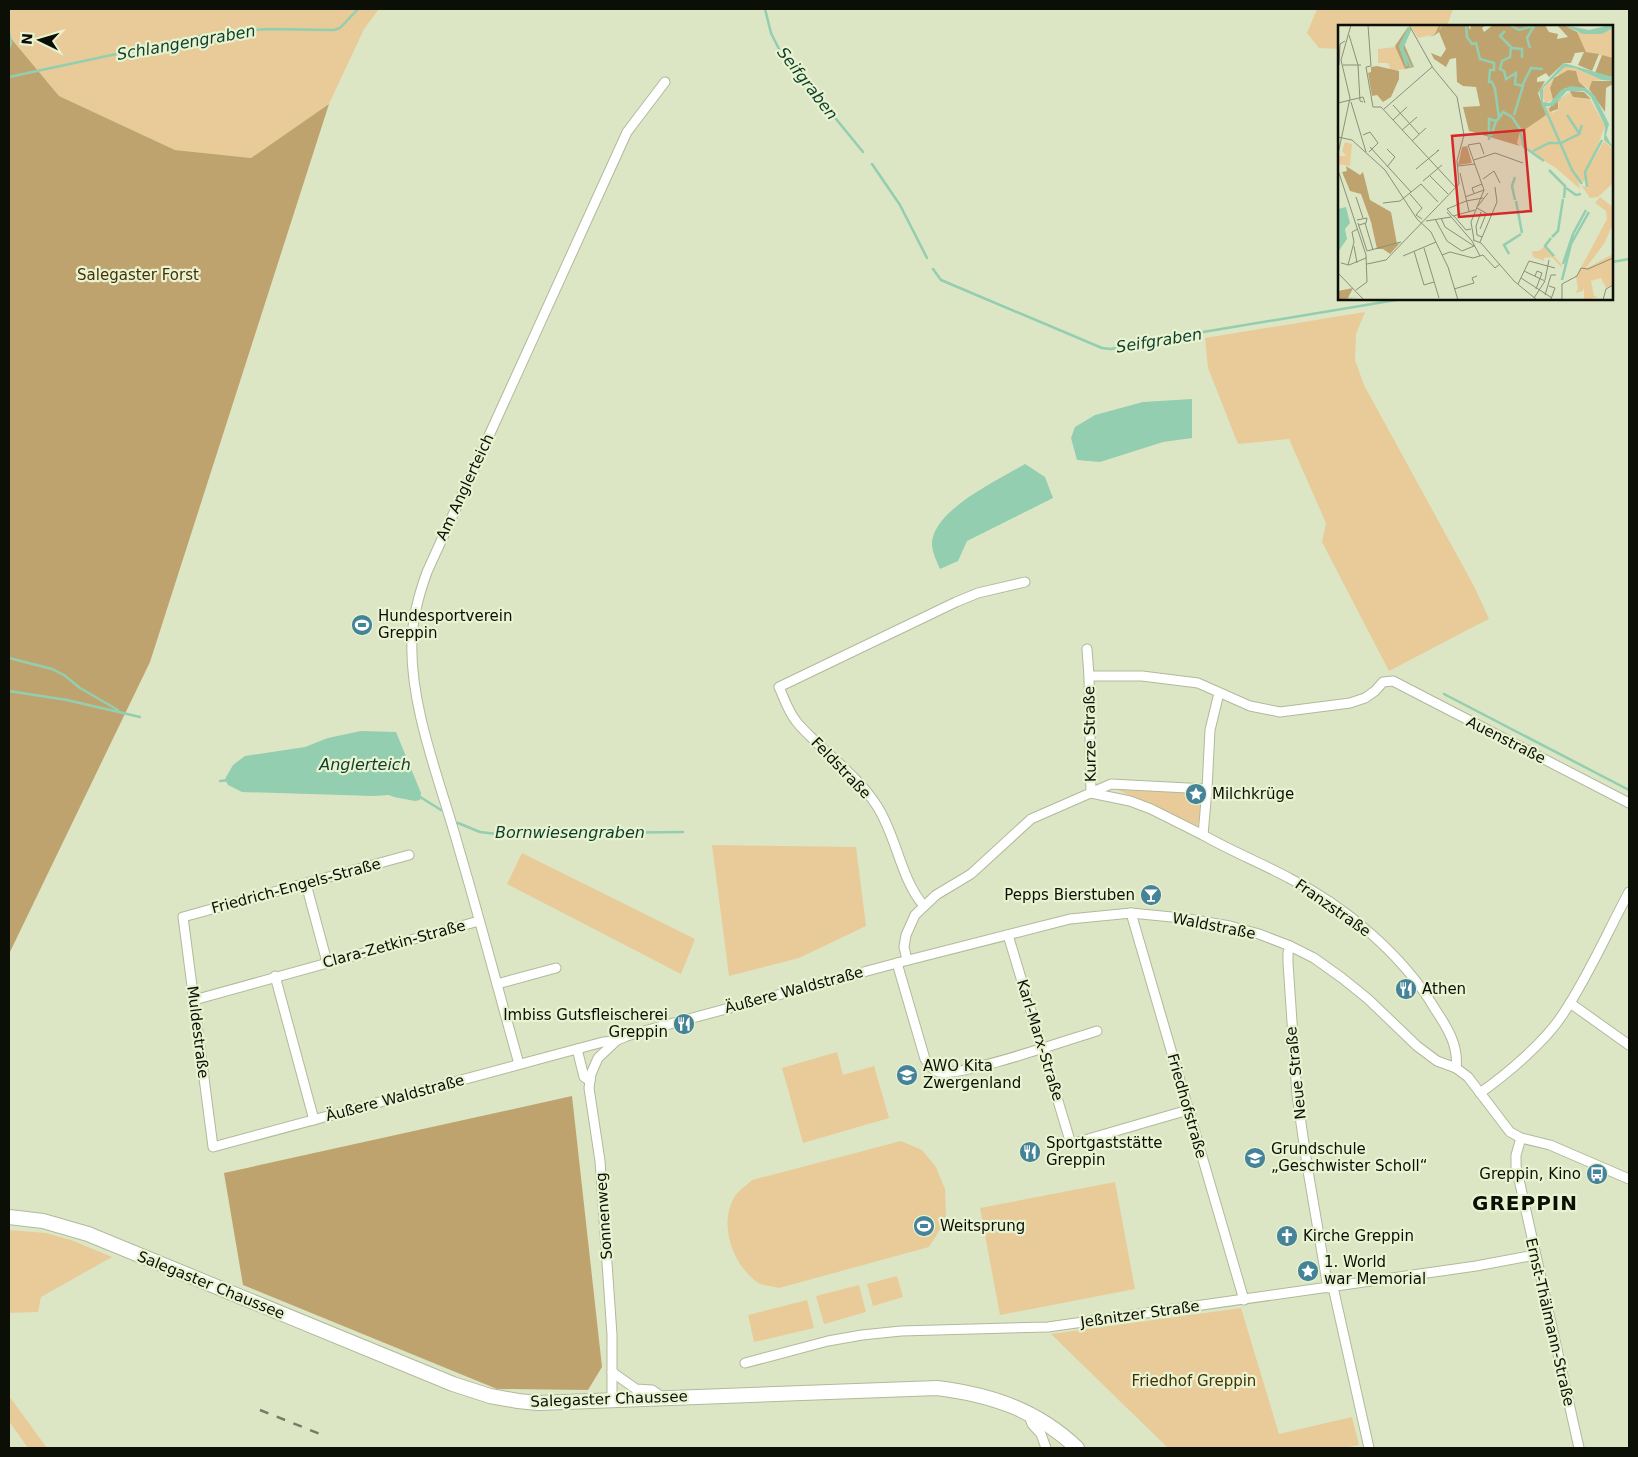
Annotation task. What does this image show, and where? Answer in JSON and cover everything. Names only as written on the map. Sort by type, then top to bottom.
[{"type":"main road","name":"Salegaster Chaussee","points":[[9,1217],[43,1221],[66,1227],[453,1384],[490,1396],[533,1402],[937,1388],[981,1396],[1028,1412],[1047,1423],[1075,1447]]},
{"type":"street","name":"Am Anglerteich","points":[[479,920],[419,710],[413,676],[412,654],[416,608],[427,572],[436,551],[627,132],[665,82]]},
{"type":"street","name":"Feldstraße","points":[[924,906],[916,897],[888,826],[870,795],[800,726],[789,709],[779,687],[956,602],[978,593],[1025,582]]},
{"type":"street","name":"Kurze Straße","points":[[1087,649],[1092,793]]},
{"type":"street","name":"Kurze Straße","points":[[1089,676],[1142,676],[1198,682],[1250,706],[1280,712],[1350,703],[1365,698],[1383,682]]},
{"type":"street","name":"Auenstraße","points":[[1383,682],[1393,681],[1629,803]]},
{"type":"street","points":[[1204,835],[1210,730],[1220,693]]},
{"type":"street","points":[[907,960],[904,947],[906,936],[915,915],[936,895],[971,874],[1031,819],[1110,784],[1207,789]]},
{"type":"street","name":"Franzstraße","points":[[1092,793],[1130,801],[1151,809],[1307,888],[1352,918],[1410,971],[1446,1026],[1456,1050],[1456,1068]]},
{"type":"street","name":"Friedrich-Engels-Straße","points":[[183,917],[409,855]]},
{"type":"street","points":[[306,884],[326,962]]},
{"type":"street","points":[[1480,1093],[1502,1076],[1545,1035],[1563,1014],[1625,909],[1629,892]]},
{"type":"street","name":"Waldstraße","points":[[897,963],[1070,919],[1131,913],[1182,918],[1230,926],[1259,934],[1314,958],[1342,978],[1368,999],[1403,1034],[1431,1057],[1456,1068],[1468,1077],[1506,1127],[1521,1138]]},
{"type":"street","name":"Friedhofstraße","points":[[1131,913],[1244,1300]]},
{"type":"street","name":"Muldestraße","points":[[183,917],[213,1146]]},
{"type":"street","name":"Clara-Zetkin-Straße","points":[[194,1000],[479,920],[519,1064]]},
{"type":"street","name":"Karl-Marx-Straße","points":[[1008,935],[1071,1144],[1188,1110]]},
{"type":"street","name":"Neue Straße","points":[[1290,946],[1288,972],[1297,1095],[1307,1165],[1331,1287],[1369,1448]]},
{"type":"street","points":[[897,963],[925,1058],[932,1069],[938,1072],[951,1072],[981,1066],[1097,1031]]},
{"type":"street","name":"Äußere Waldstraße","points":[[213,1146],[603,1042],[615,1041],[644,1031],[897,963]]},
{"type":"street","points":[[496,984],[556,968]]},
{"type":"street","points":[[275,976],[314,1120]]},
{"type":"street","points":[[1570,1003],[1629,1045]]},
{"type":"street","name":"Sonnenweg","points":[[612,1400],[611,1318],[600,1161],[597,1133],[590,1101],[590,1081],[598,1058],[615,1041]]},
{"type":"street","points":[[577,1049],[584,1077],[590,1081]]},
{"type":"street","points":[[1521,1138],[1550,1145],[1629,1179]]},
{"type":"street","name":"Ernst-Thälmann-Straße","points":[[1521,1138],[1516,1155],[1516,1166],[1579,1448]]},
{"type":"street","name":"Jeßnitzer Straße","points":[[746,1363],[828,1341],[862,1335],[901,1331],[1048,1327],[1510,1261],[1535,1255]]},
{"type":"street","points":[[612,1372],[636,1390],[652,1390],[662,1397]]},
{"type":"street","points":[[1028,1412],[1032,1424],[1041,1434],[1046,1448]]},
{"type":"green space","points":[[9,9],[379,9],[364,29],[329,104],[251,158],[175,150],[59,96],[9,36]]},
{"type":"green space","points":[[1317,9],[1453,9],[1447,25],[1338,25],[1338,49],[1319,48],[1307,33]]},
{"type":"green space","name":"Salegaster Forst","points":[[9,36],[59,96],[175,150],[251,158],[329,104],[150,662],[9,954]]},
{"type":"green space","points":[[1365,312],[1356,334],[1355,360],[1364,385],[1475,588],[1489,619],[1389,671],[1322,542],[1326,523],[1289,439],[1238,444],[1208,368],[1205,338]]},
{"type":"green space","points":[[1118,790],[1202,792],[1198,826]]},
{"type":"green space","points":[[712,845],[856,847],[866,926],[799,958],[729,976]]},
{"type":"green space","points":[[522,853],[695,939],[681,974],[507,884]]},
{"type":"green space","points":[[837,1052],[843,1075],[874,1066],[889,1118],[803,1143],[782,1068]]},
{"type":"green space","points":[[572,1096],[602,1367],[588,1390],[497,1389],[243,1285],[224,1173]]},
{"type":"green space","points":[[901,1141],[922,1150],[936,1167],[945,1189],[946,1220],[929,1247],[779,1288],[759,1283],[748,1274],[741,1265],[730,1242],[728,1218],[735,1196],[752,1180]]},
{"type":"green space","points":[[1115,1182],[1135,1289],[1000,1315],[980,1208]]},
{"type":"green space","points":[[9,1230],[46,1233],[71,1240],[112,1257],[41,1297],[38,1312],[9,1313]]},
{"type":"green space","points":[[897,1276],[903,1297],[873,1306],[867,1284]]},
{"type":"green space","points":[[859,1285],[866,1312],[824,1324],[816,1296]]},
{"type":"green space","points":[[807,1300],[814,1328],[754,1342],[748,1315]]},
{"type":"green space","name":"Friedhof Greppin","points":[[1241,1308],[1279,1434],[1352,1417],[1359,1445],[1344,1448],[1168,1448],[1051,1334]]},
{"type":"green space","points":[[9,1396],[47,1448],[28,1448],[9,1421]]},
{"type":"water","points":[[1192,399],[1192,438],[1163,442],[1100,462],[1077,460],[1071,438],[1075,427],[1095,415],[1143,402]]},
{"type":"water","points":[[1025,464],[1045,477],[1053,498],[967,541],[958,561],[940,569],[932,544],[935,531],[943,519],[969,497]]},
{"type":"water","name":"Anglerteich","points":[[361,731],[396,732],[421,793],[420,800],[415,801],[389,795],[242,792],[228,785],[225,779],[233,765],[245,756],[305,747],[328,738]]},
{"type":"waterway","name":"Schlangengraben","points":[[9,77],[205,35],[266,29],[334,30],[340,28],[358,9]]},
{"type":"waterway","name":"Seifgraben","points":[[765,9],[771,33],[779,49],[863,152]]},
{"type":"waterway","points":[[9,33],[11,43],[9,48]]},
{"type":"waterway","name":"Seifgraben","points":[[872,164],[900,205],[927,258]]},
{"type":"waterway","name":"Seifgraben","points":[[1613,262],[1629,259]]},
{"type":"waterway","name":"Seifgraben","points":[[933,269],[941,280],[1102,348],[1111,349],[1396,300]]},
{"type":"waterway","points":[[9,658],[52,669],[118,710]]},
{"type":"waterway","name":"Bornwiesengraben","points":[[9,691],[67,700],[140,717]]},
{"type":"waterway","points":[[1444,694],[1629,790]]},
{"type":"waterway","name":"Bornwiesengraben","points":[[220,781],[230,780]]},
{"type":"waterway","name":"Bornwiesengraben","points":[[417,795],[441,810]]},
{"type":"waterway","name":"Bornwiesengraben","points":[[458,823],[480,832],[497,834],[683,832]]},
{"type":"railway","points":[[260,1410],[320,1434]]},
{"type":"place","name":"Hundesportverein Greppin","points":[[362,625]]},
{"type":"place","name":"Milchkrüge","points":[[1196,794]]},
{"type":"place","name":"Pepps Bierstuben","points":[[1151,895]]},
{"type":"place","name":"Athen","points":[[1406,989]]},
{"type":"place","name":"Imbiss Gutsfleischerei Greppin","points":[[684,1024]]},
{"type":"place","name":"AWO Kita Zwergenland","points":[[907,1075]]},
{"type":"place","name":"Sportgaststätte Greppin","points":[[1030,1152]]},
{"type":"place","name":"Grundschule „Geschwister Scholl“","points":[[1255,1158]]},
{"type":"place","name":"Greppin, Kino","points":[[1597,1174]]},
{"type":"place","name":"Weitsprung","points":[[924,1226]]},
{"type":"place","name":"Kirche Greppin","points":[[1287,1236]]},
{"type":"place","name":"1. World war Memorial","points":[[1308,1271]]},
{"type":"district","name":"GREPPIN","points":[[1525,1203]]}]
